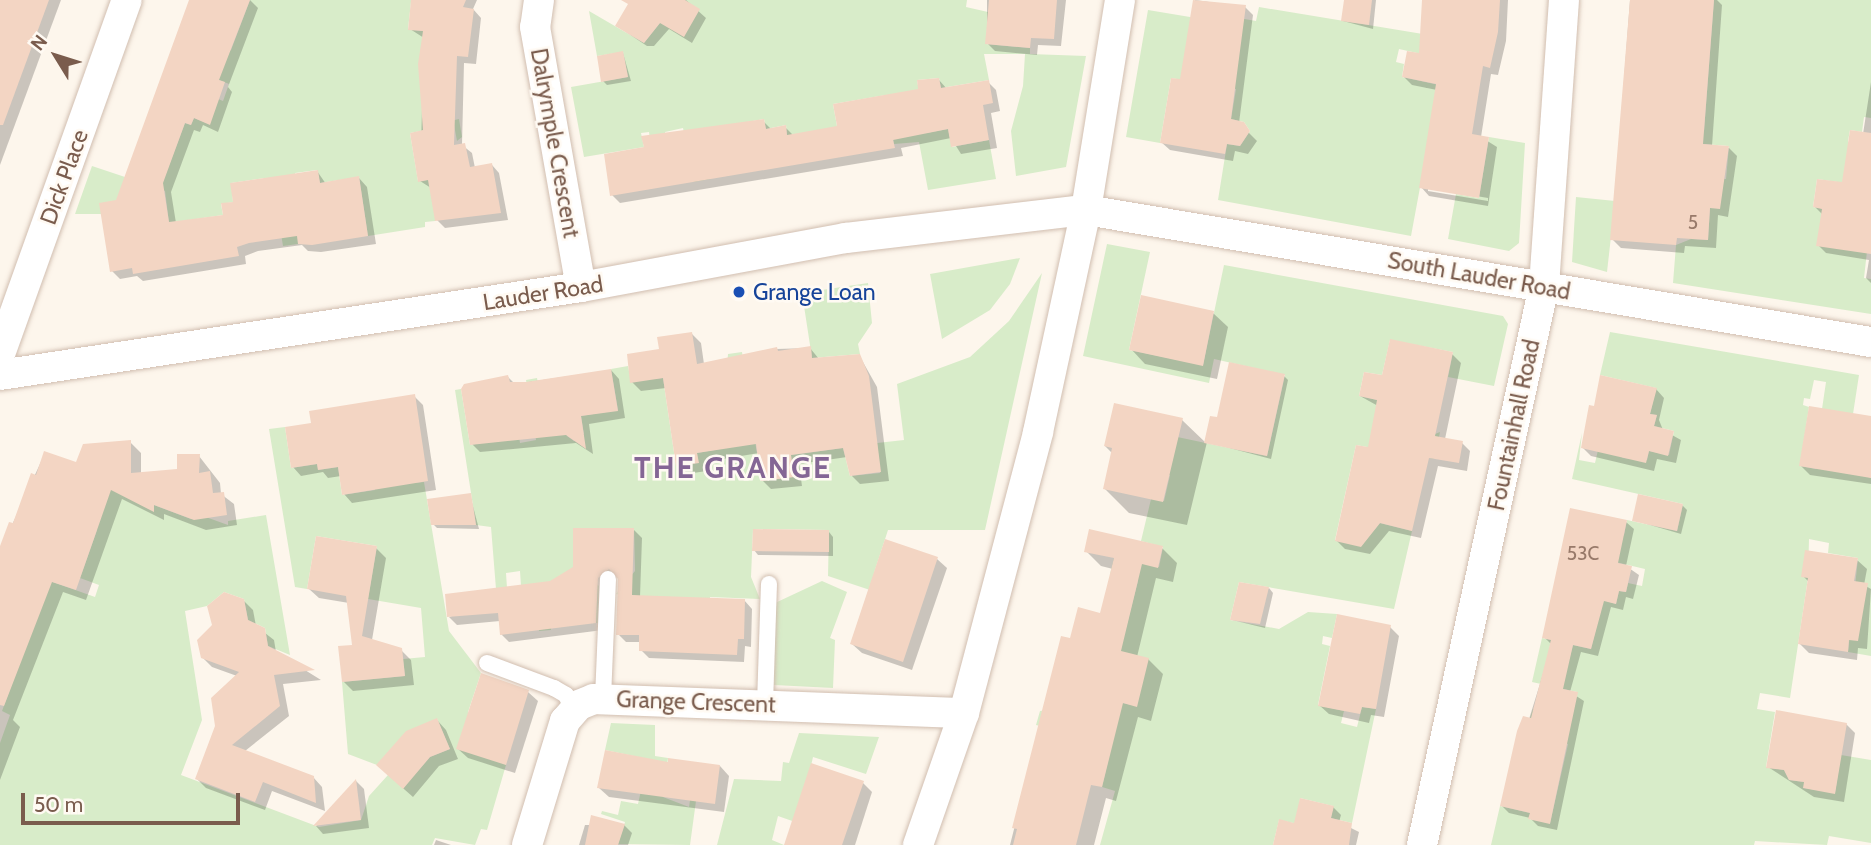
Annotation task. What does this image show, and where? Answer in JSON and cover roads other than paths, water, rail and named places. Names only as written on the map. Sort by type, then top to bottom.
[{"type":"street","name":"Dick Place","points":[[0,354],[127,0]]},
{"type":"street","name":"Dalrymple Crescent","points":[[540,0],[535,27],[581,287]]},
{"type":"street","points":[[918,845],[964,713],[1013,536],[1086,210],[1120,0]]},
{"type":"street","name":"Fountainhall Road","points":[[1422,845],[1544,286],[1564,0]]},
{"type":"street","name":"Lauder Road","points":[[0,375],[581,287],[846,238],[1086,210]]},
{"type":"street","name":"South Lauder Road","points":[[1086,210],[1871,342]]},
{"type":"street","name":"Grange Crescent","points":[[573,710],[603,698],[964,713]]},
{"type":"street","points":[[527,845],[565,721],[573,710]]},
{"type":"lane","points":[[603,698],[608,579]]},
{"type":"lane","points":[[765,704],[769,584]]},
{"type":"lane","points":[[487,663],[554,688],[566,695],[573,710]]},
{"type":"place","name":"Grange Loan","points":[[739,292]]},
{"type":"district","name":"THE GRANGE","points":[[733,468]]}]
